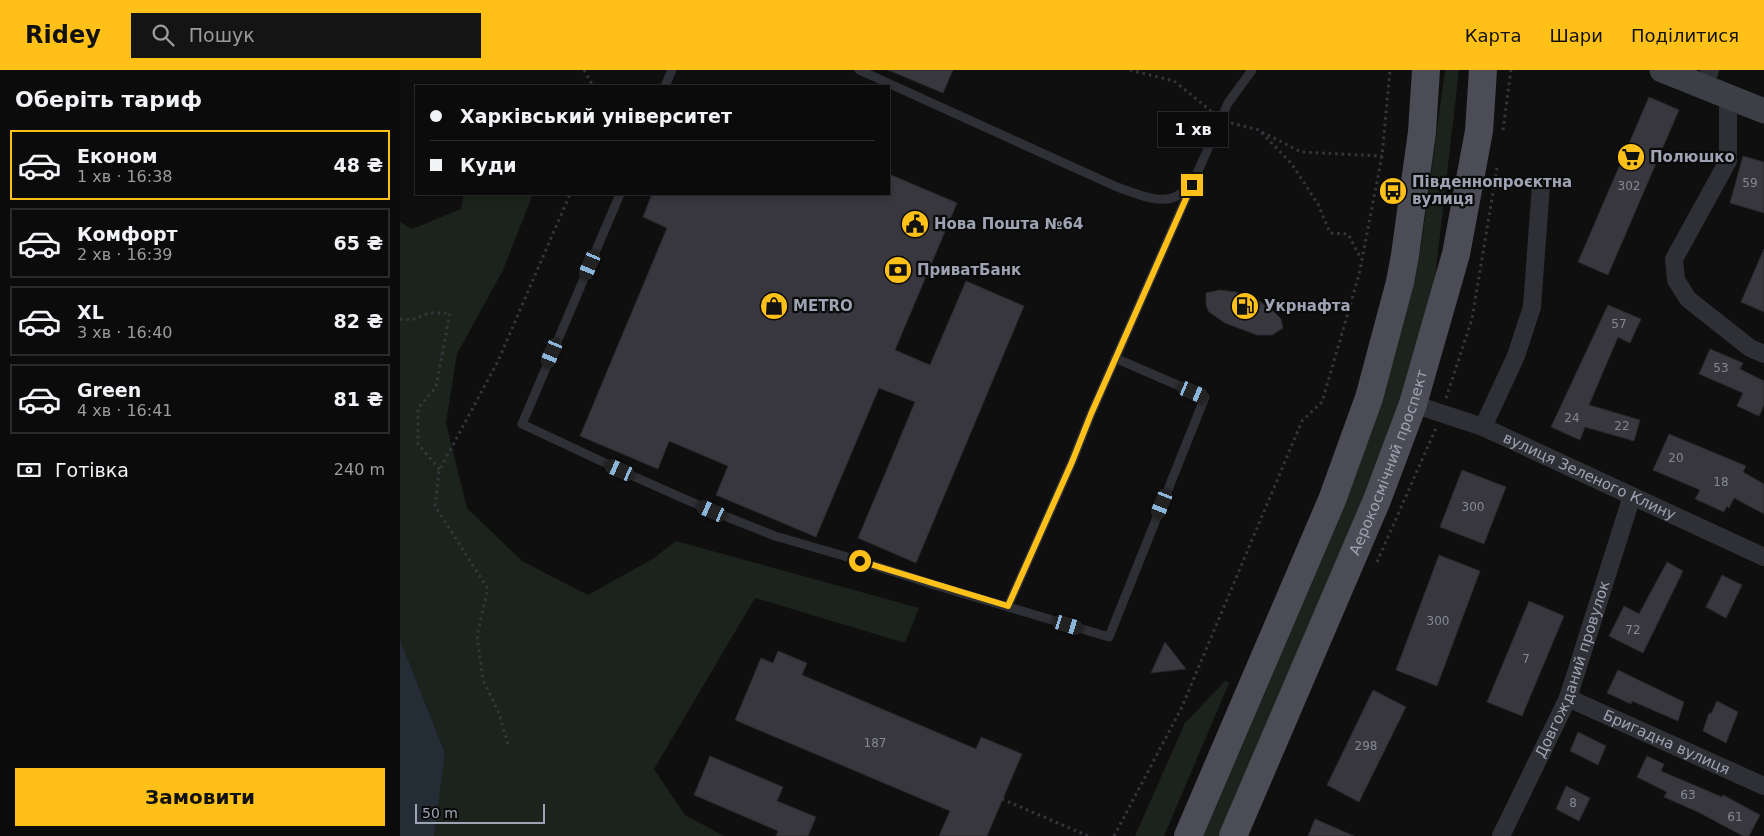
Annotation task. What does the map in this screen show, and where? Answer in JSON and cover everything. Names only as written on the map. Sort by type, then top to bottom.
[{"type":"main road","points":[[1188,836],[1332,500],[1369,398],[1400,282],[1405,255],[1422,132],[1426,70]]},
{"type":"main road","name":"Аерокосмічний проспект","points":[[1233,836],[1377,500],[1413,404],[1456,254],[1479,131],[1483,70]]},
{"type":"main road","points":[[1662,70],[1707,78],[1728,97],[1764,111]]},
{"type":"street","points":[[1728,97],[1728,161],[1674,259],[1676,280],[1688,300],[1757,351]]},
{"type":"street","points":[[1483,427],[1516,356],[1532,307],[1541,185]]},
{"type":"street","name":"вулиця Зеленого Клину","points":[[1413,404],[1483,427],[1764,557]]},
{"type":"street","name":"Довгожданий провулок","points":[[1502,836],[1568,698],[1632,496]]},
{"type":"street","name":"Бригадна вулиця","points":[[1568,698],[1764,786]]},
{"type":"lane","points":[[665,85],[672,70]]},
{"type":"lane","points":[[859,70],[1117,187],[1152,198],[1165,199],[1177,196],[1192,185]]},
{"type":"lane","points":[[1008,606],[1228,102],[1252,70]]},
{"type":"lane","points":[[620,195],[522,424],[635,477],[774,536],[1109,637],[1205,397],[1115,358]]},
{"type":"path","points":[[584,70],[592,85]]},
{"type":"path","points":[[1130,70],[1174,81],[1221,120],[1259,130],[1301,152],[1382,156]]},
{"type":"path","points":[[1114,836],[1181,710],[1302,421],[1322,402],[1359,275],[1382,156],[1390,70]]},
{"type":"path","points":[[1259,130],[1291,163],[1318,204],[1330,232],[1348,234],[1361,259]]},
{"type":"path","points":[[508,744],[499,714],[483,680],[477,635],[488,589],[435,506],[440,470],[498,361],[570,195]]},
{"type":"path","points":[[400,319],[411,320],[429,313],[450,313],[436,387],[418,408],[418,444],[440,470]]},
{"type":"path","points":[[1002,800],[1088,836]]},
{"type":"shaded area","points":[[1445,70],[1459,70],[1431,313],[1391,435],[1224,836],[1199,836],[1402,321],[1421,247]]},
{"type":"shaded area","points":[[464,195],[533,195],[503,270],[457,354],[446,423],[467,508],[522,561],[588,595],[654,558],[676,541],[919,608],[905,643],[755,598],[654,769],[685,815],[724,836],[433,835],[445,753],[400,639],[400,222],[412,229],[461,209]]},
{"type":"shaded area","points":[[400,639],[445,753],[434,836],[400,836]]},
{"type":"shaded area","points":[[1225,681],[1229,683],[1164,836],[1135,836],[1185,723]]},
{"type":"building","points":[[888,70],[953,70],[943,93]]},
{"type":"building","points":[[1649,97],[1679,110],[1608,275],[1578,262]]},
{"type":"building","points":[[1743,156],[1764,162],[1764,213],[1730,203]]},
{"type":"building","name":"METRO","points":[[890,174],[957,203],[895,350],[930,365],[966,281],[1024,306],[916,563],[858,538],[915,402],[879,388],[816,537],[716,495],[728,466],[669,441],[658,469],[580,436],[667,228],[643,217],[652,195],[890,195]]},
{"type":"building","points":[[1764,249],[1764,312],[1741,302]]},
{"type":"building","points":[[1220,290],[1236,292],[1257,300],[1270,308],[1281,319],[1283,328],[1272,335],[1257,335],[1225,323],[1209,312],[1206,305],[1206,293]]},
{"type":"building","points":[[1608,305],[1641,319],[1630,343],[1618,337],[1589,405],[1640,420],[1634,441],[1585,427],[1580,440],[1551,427]]},
{"type":"building","points":[[1710,349],[1743,363],[1740,369],[1764,381],[1764,405],[1759,416],[1737,406],[1743,393],[1699,374]]},
{"type":"building","points":[[1669,434],[1746,466],[1743,472],[1764,484],[1764,514],[1734,498],[1729,508],[1727,506],[1724,512],[1695,499],[1700,490],[1653,470]]},
{"type":"building","points":[[1462,470],[1506,487],[1484,544],[1440,527]]},
{"type":"building","points":[[1439,555],[1480,571],[1437,686],[1396,670]]},
{"type":"building","points":[[1667,562],[1683,571],[1643,653],[1609,636],[1624,606],[1639,614]]},
{"type":"building","points":[[1722,575],[1742,585],[1726,618],[1706,607]]},
{"type":"building","points":[[1529,601],[1564,616],[1522,716],[1487,702]]},
{"type":"building","points":[[1165,642],[1186,669],[1151,673]]},
{"type":"building","points":[[778,651],[807,663],[802,675],[976,749],[981,737],[1022,754],[987,836],[939,836],[950,811],[735,720],[761,658],[773,663]]},
{"type":"building","points":[[1618,670],[1684,702],[1678,721],[1632,701],[1631,704],[1607,693]]},
{"type":"building","points":[[1373,690],[1406,707],[1359,802],[1327,785]]},
{"type":"building","points":[[1717,701],[1738,712],[1726,743],[1703,731],[1709,713],[1711,714]]},
{"type":"building","points":[[1578,732],[1606,746],[1598,765],[1570,751]]},
{"type":"building","points":[[710,756],[783,787],[777,801],[816,817],[808,836],[776,836],[778,831],[694,795]]},
{"type":"building","points":[[1647,756],[1664,764],[1661,771],[1722,797],[1723,795],[1760,815],[1749,836],[1743,836],[1698,812],[1664,797],[1667,792],[1637,777]]},
{"type":"building","points":[[1566,786],[1590,798],[1579,821],[1556,809]]},
{"type":"building","points":[[1315,819],[1354,836],[1308,836]]},
{"type":"place","name":"Полюшко","points":[[1631,157]]},
{"type":"place","name":"Південнопроєктна вулиця","points":[[1393,191]]},
{"type":"place","name":"Нова Пошта №64","points":[[915,224]]},
{"type":"place","name":"ПриватБанк","points":[[898,270]]},
{"type":"place","name":"METRO","points":[[774,306]]},
{"type":"place","name":"Укрнафта","points":[[1245,306]]},
{"type":"route","points":[[860,561],[1008,606],[1192,185]]}]
